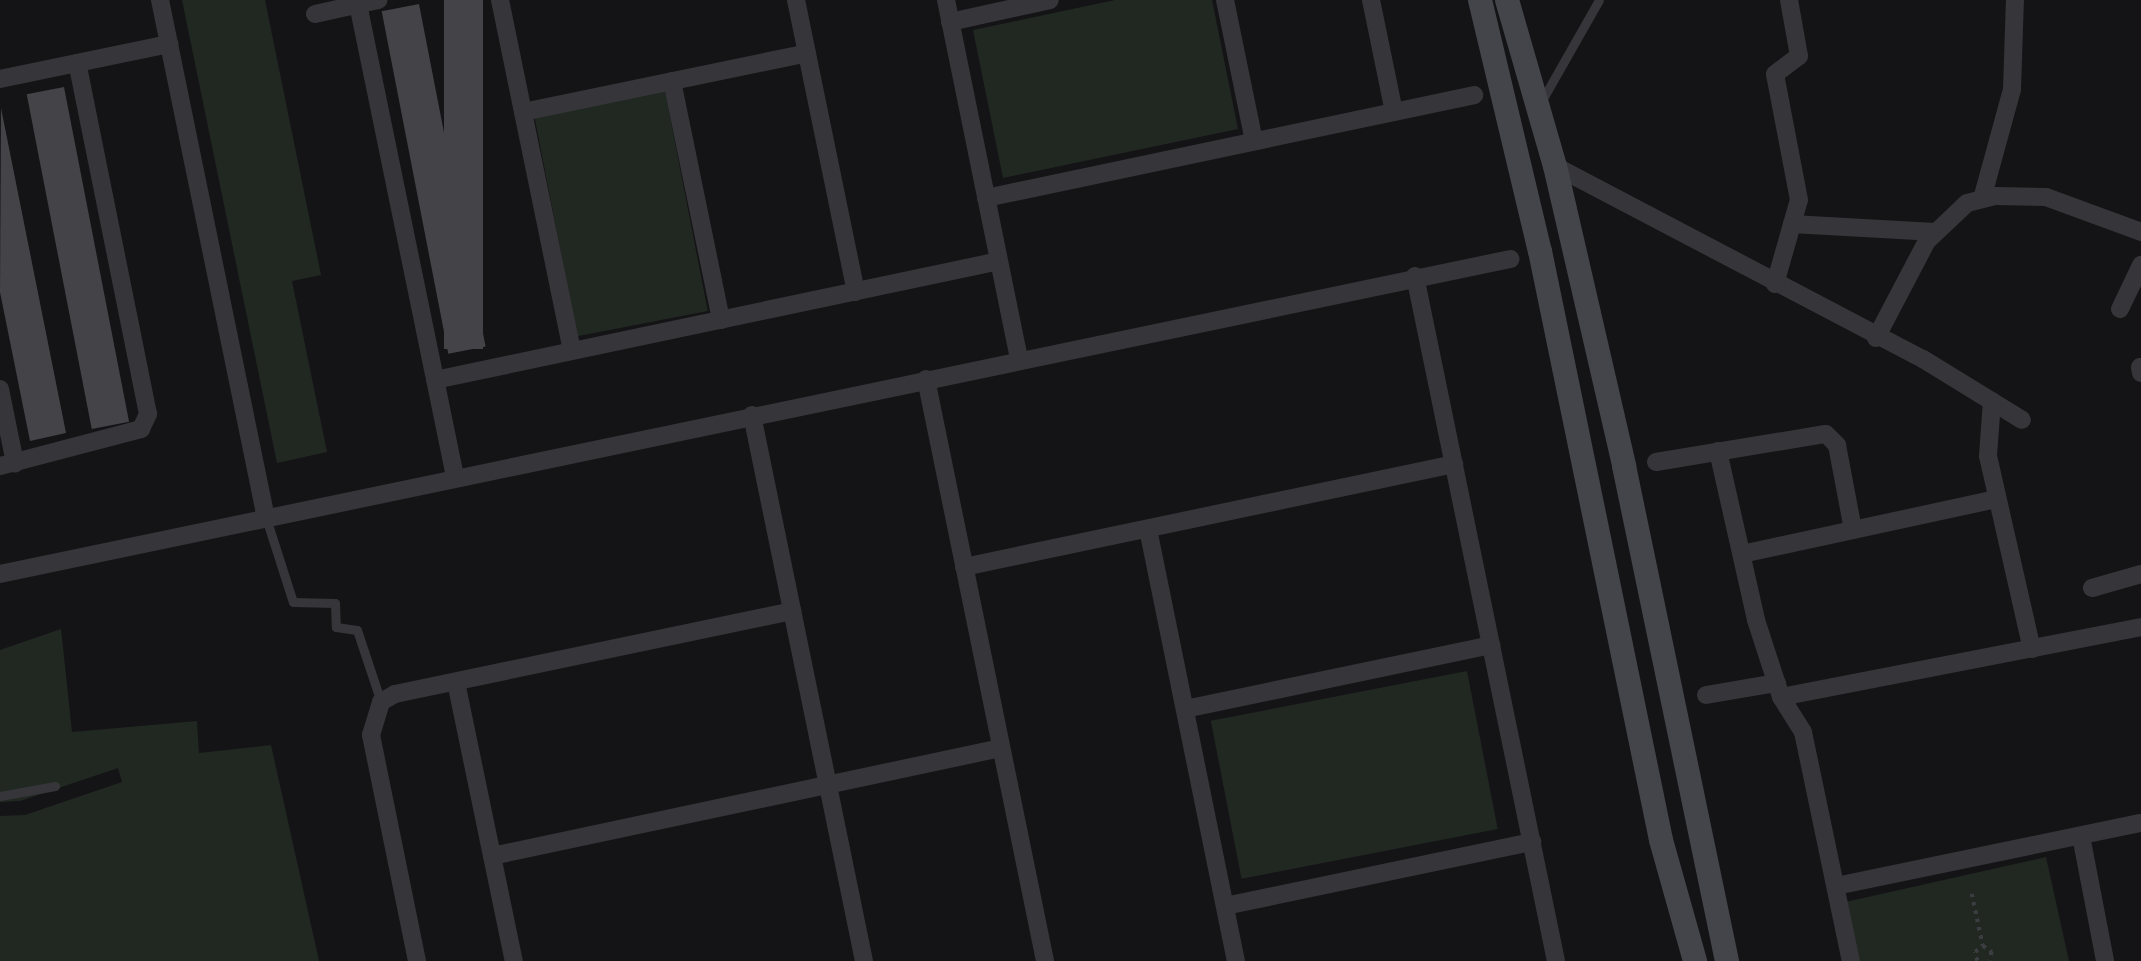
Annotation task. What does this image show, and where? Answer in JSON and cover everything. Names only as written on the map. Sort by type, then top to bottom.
[{"type":"main road","points":[[1480,0],[1540,251],[1661,840],[1695,961]]},
{"type":"main road","points":[[1507,0],[1555,166],[1624,466],[1727,961]]},
{"type":"street","points":[[160,0],[267,518]]},
{"type":"street","points":[[315,13],[378,0]]},
{"type":"street","points":[[500,0],[572,351]]},
{"type":"street","points":[[796,0],[856,292]]},
{"type":"street","points":[[946,0],[1019,359]]},
{"type":"street","points":[[950,22],[1050,0]]},
{"type":"street","points":[[1225,0],[1254,141]]},
{"type":"street","points":[[1371,0],[1394,112]]},
{"type":"street","points":[[1775,284],[1799,200],[1775,74],[1799,55],[1789,0]]},
{"type":"street","points":[[1982,199],[2012,89],[2015,0]]},
{"type":"street","points":[[358,4],[455,477]]},
{"type":"street","points":[[0,79],[169,44]]},
{"type":"street","points":[[523,112],[807,52]]},
{"type":"street","points":[[0,389],[8,464],[141,429],[148,414],[77,63]]},
{"type":"street","points":[[672,81],[721,320]]},
{"type":"street","points":[[986,198],[1474,95]]},
{"type":"street","points":[[1555,166],[1876,338],[1923,359],[2022,420]]},
{"type":"street","points":[[1876,338],[1909,269],[1936,232],[1967,203],[1982,199],[2046,197],[2141,232]]},
{"type":"street","points":[[1792,224],[1936,232]]},
{"type":"street","points":[[0,574],[1415,276],[1510,259]]},
{"type":"street","points":[[435,380],[999,261]]},
{"type":"street","points":[[2120,309],[2141,265]]},
{"type":"street","points":[[1415,276],[1556,961]]},
{"type":"street","points":[[926,379],[1045,961]]},
{"type":"street","points":[[1992,401],[1988,456],[2032,649]]},
{"type":"street","points":[[752,415],[864,961]]},
{"type":"street","points":[[1656,462],[1826,434],[1837,445],[1853,530]]},
{"type":"street","points":[[1718,451],[1742,554],[1779,690],[1803,732],[1851,961]]},
{"type":"street","points":[[964,567],[1454,464]]},
{"type":"street","points":[[1742,554],[1997,499]]},
{"type":"street","points":[[1147,529],[1236,961]]},
{"type":"street","points":[[2092,588],[2141,574]]},
{"type":"street","points":[[417,961],[371,735],[381,702],[395,694],[792,611]]},
{"type":"street","points":[[1706,695],[1779,690],[2032,649],[2141,627]]},
{"type":"street","points":[[1185,709],[1492,645]]},
{"type":"street","points":[[456,682],[513,961]]},
{"type":"street","points":[[492,856],[1001,748]]},
{"type":"street","points":[[1836,886],[2141,823]]},
{"type":"street","points":[[2081,836],[2105,961]]},
{"type":"street","points":[[1225,906],[1532,842]]},
{"type":"lane","points":[[1538,107],[1599,0]]},
{"type":"lane","points":[[267,518],[293,602],[334,603],[336,627],[357,630],[381,702]]},
{"type":"lane","points":[[0,796],[55,786]]},
{"type":"path","points":[[1972,894],[1983,946],[1992,952],[1989,961]]},
{"type":"path","points":[[1978,961],[1975,952],[1983,946]]},
{"type":"shaded area","points":[[182,0],[265,0],[321,275],[292,281],[327,452],[277,463]]},
{"type":"shaded area","points":[[1115,0],[1212,0],[1238,129],[1003,178],[973,30]]},
{"type":"shaded area","points":[[665,91],[708,311],[577,336],[534,116]]},
{"type":"shaded area","points":[[61,629],[72,732],[197,721],[199,753],[271,745],[319,961],[0,961],[0,816],[25,815],[122,782],[118,768],[20,801],[0,802],[0,650]]},
{"type":"shaded area","points":[[1467,671],[1498,829],[1242,879],[1211,721]]},
{"type":"shaded area","points":[[2046,857],[2069,961],[1854,961],[1841,903]]},
{"type":"building","points":[[444,0],[483,0],[483,349],[444,349]]},
{"type":"building","points":[[419,4],[486,347],[448,354],[382,11]]},
{"type":"building","points":[[64,87],[129,422],[92,429],[27,94]]},
{"type":"building","points":[[1,108],[66,433],[30,441],[0,292]]}]
